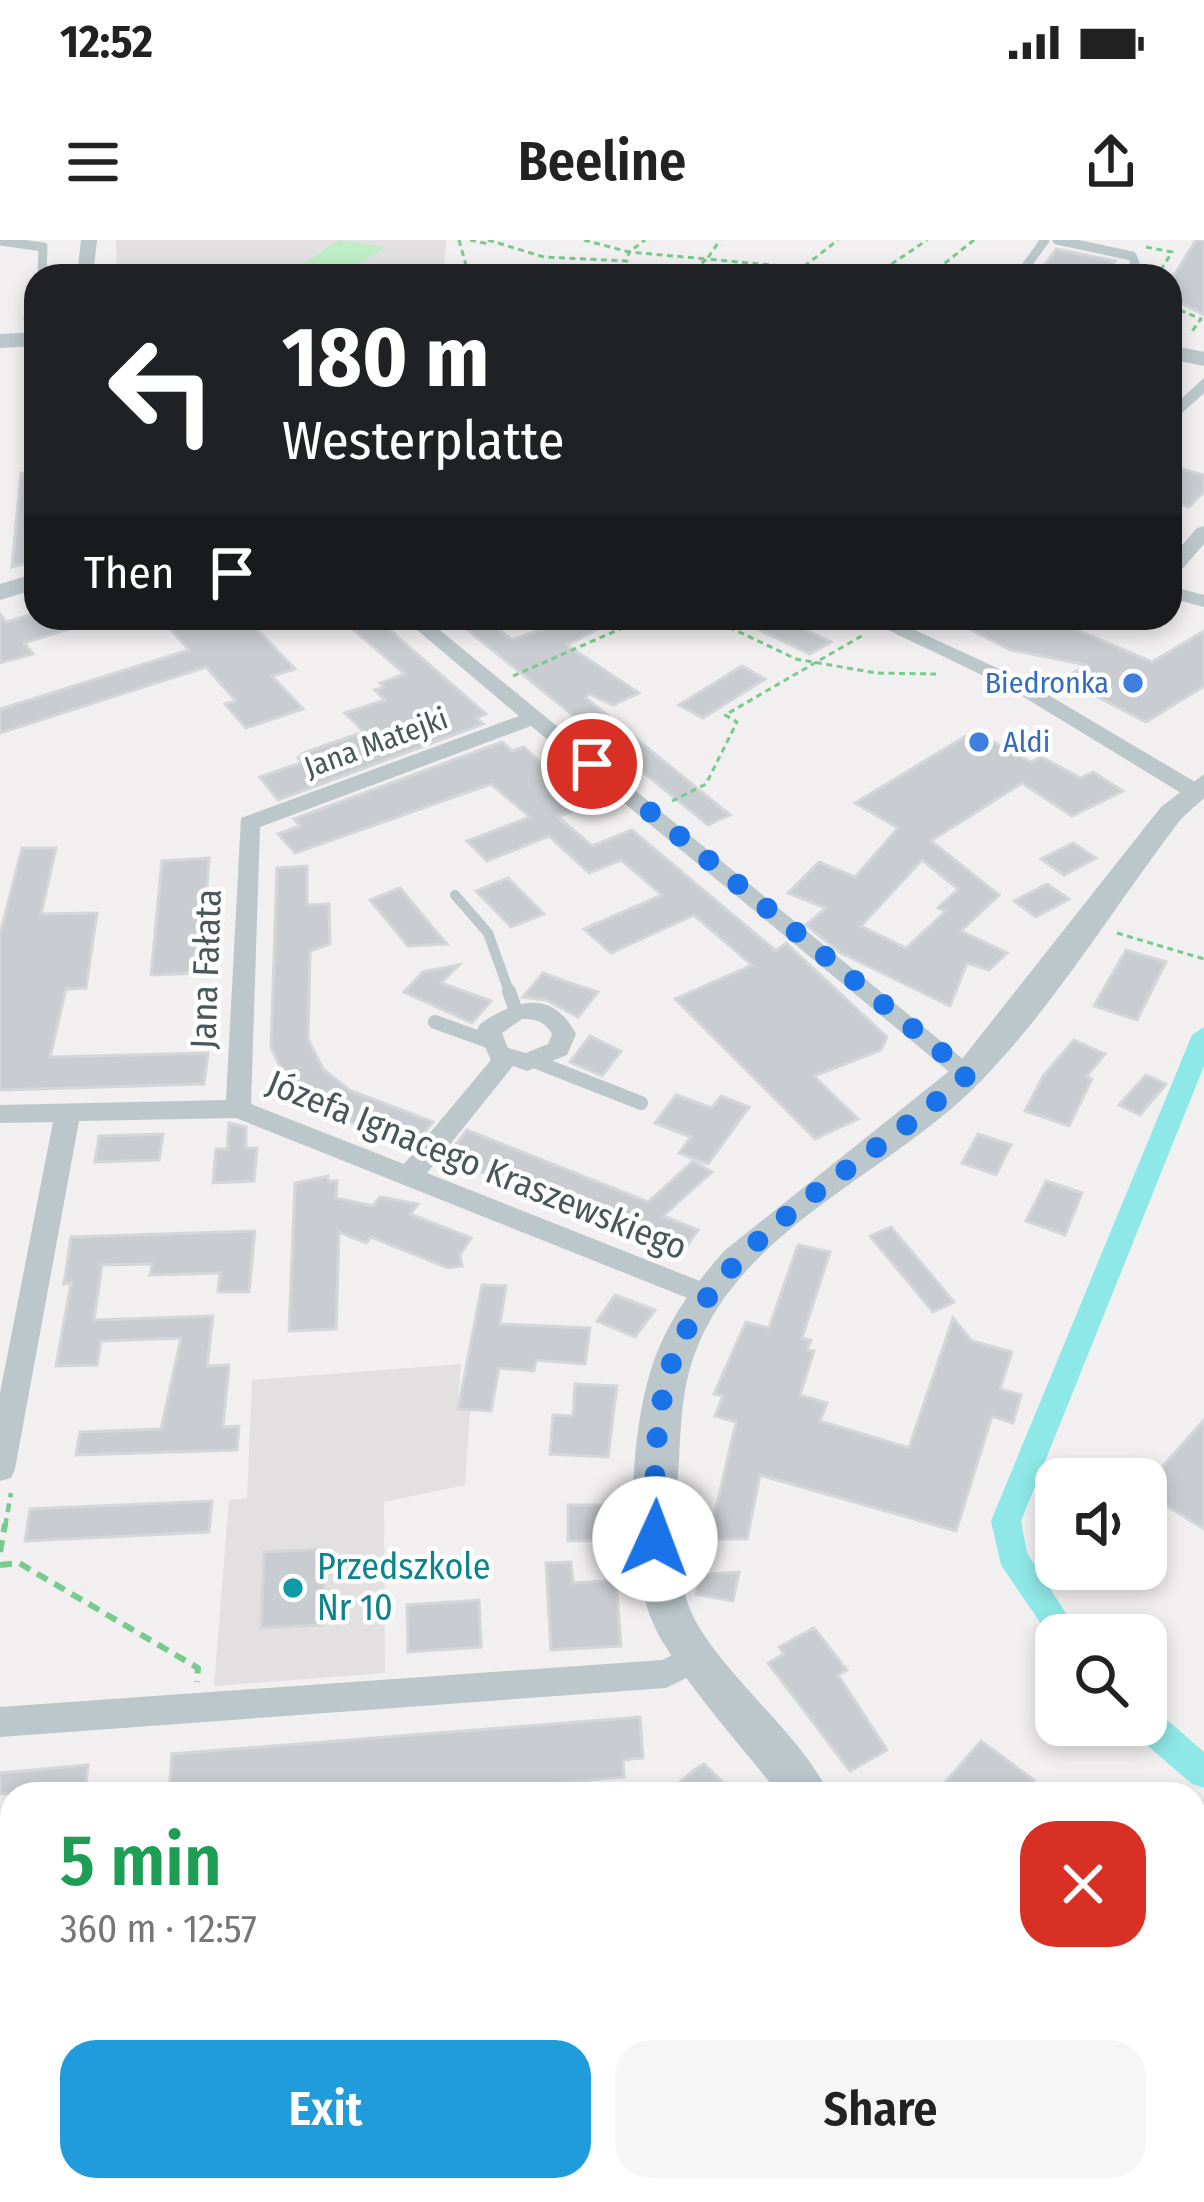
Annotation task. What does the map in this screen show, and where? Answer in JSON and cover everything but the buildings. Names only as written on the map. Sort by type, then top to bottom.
[{"type":"street","points":[[1182,406],[1204,383]]},
{"type":"street","points":[[1182,558],[1204,532]]},
{"type":"street","points":[[428,630],[968,1074]]},
{"type":"street","points":[[797,1782],[662,1599],[654,1508],[664,1393],[680,1342],[710,1296],[766,1230],[903,1131],[968,1074],[1199,787],[1016,684],[891,630]]},
{"type":"street","name":"Jana Matejki","points":[[246,832],[256,818],[533,718]]},
{"type":"street","name":"Jana Fałata","points":[[238,1109],[246,832]]},
{"type":"street","points":[[409,1178],[509,1054],[559,1049],[563,1029],[545,1013],[516,1011],[491,1025],[509,1054]]},
{"type":"street","name":"Józefa Ignacego Kraszewskiego","points":[[0,1114],[238,1109],[710,1296]]},
{"type":"street","points":[[6,1480],[3,1440],[68,1112]]},
{"type":"street","points":[[0,1722],[666,1674],[700,1656]]},
{"type":"lane","points":[[1057,240],[1132,256],[1134,264]]},
{"type":"lane","points":[[0,241],[43,248],[42,264]]},
{"type":"lane","points":[[455,895],[488,933],[516,1011]]},
{"type":"lane","points":[[435,1022],[641,1103]]},
{"type":"path","points":[[470,240],[564,258],[627,261],[629,252],[645,240]]},
{"type":"path","points":[[584,240],[629,252],[754,264]]},
{"type":"path","points":[[701,264],[720,240]]},
{"type":"path","points":[[807,264],[838,240]]},
{"type":"path","points":[[892,264],[927,240]]},
{"type":"path","points":[[944,264],[974,240]]},
{"type":"path","points":[[1182,311],[1202,319],[1182,342]]},
{"type":"path","points":[[494,684],[618,630]]},
{"type":"path","points":[[738,630],[814,663],[876,673],[936,674]]},
{"type":"path","points":[[651,811],[706,784],[737,722],[725,715],[863,630]]},
{"type":"path","points":[[1087,924],[1204,959]]},
{"type":"path","points":[[0,1552],[6,1480]]},
{"type":"path","points":[[0,1565],[19,1563],[198,1668],[196,1688]]},
{"type":"shaded area","points":[[116,240],[446,240],[444,264],[117,264]]},
{"type":"shaded area","points":[[461,1364],[457,1411],[470,1411],[465,1485],[384,1502],[385,1673],[214,1686],[229,1500],[247,1498],[252,1380]]},
{"type":"green space","points":[[339,240],[385,247],[359,264],[303,264]]},
{"type":"waterway","points":[[1050,1614],[1012,1556],[1006,1521],[1204,1035]]},
{"type":"waterway","points":[[1167,1741],[1204,1773]]},
{"type":"place","name":"Biedronka","points":[[1133,683]]},
{"type":"place","name":"Aldi","points":[[979,742]]},
{"type":"place","name":"Przedszkole Nr 10","points":[[293,1588]]},
{"type":"route","points":[[592,764],[968,1074],[903,1131],[766,1230],[710,1296],[680,1342],[664,1393],[655,1539]]}]
